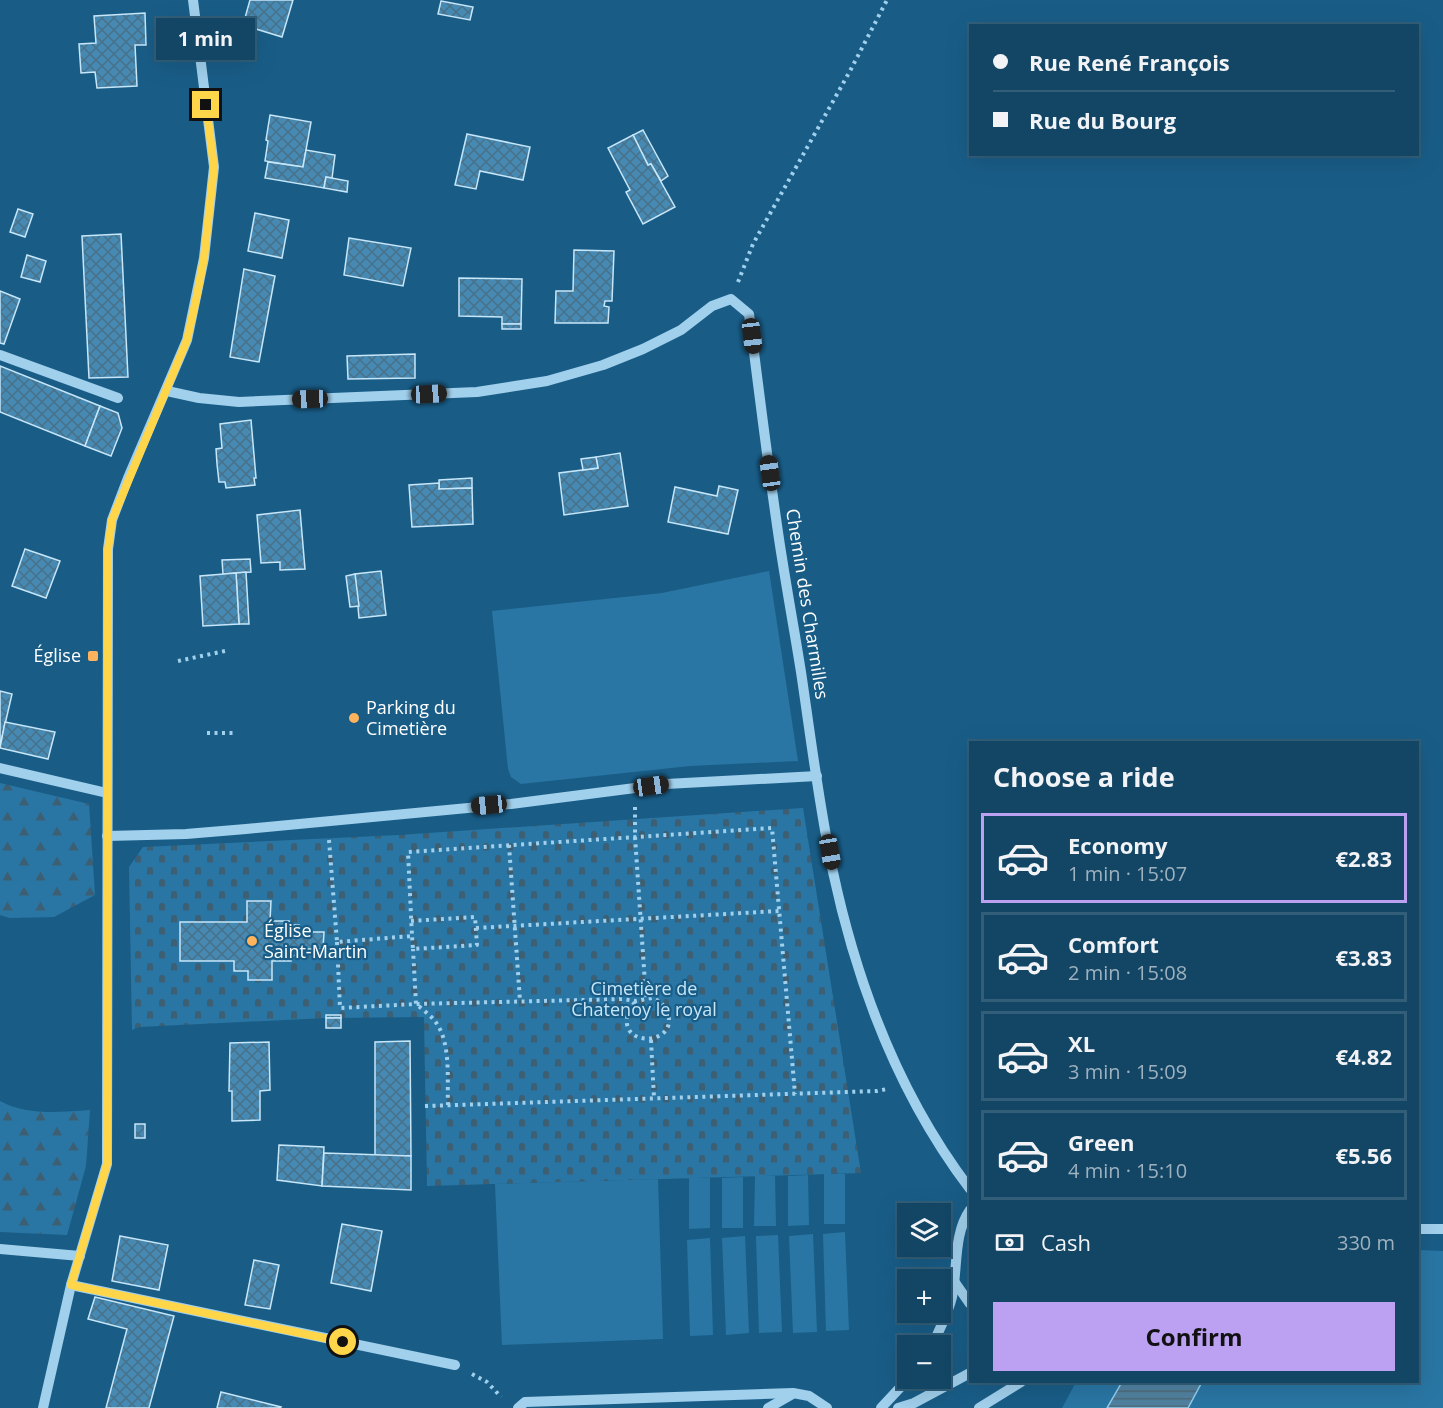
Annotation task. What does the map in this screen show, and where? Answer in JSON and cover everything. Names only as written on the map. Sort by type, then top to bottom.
[{"type":"street","points":[[43,1408],[71,1285],[107,1164],[108,549],[112,520],[187,340],[204,258],[214,167],[193,0]]},
{"type":"street","points":[[167,391],[199,398],[239,402],[477,392],[547,381],[603,365],[643,349],[681,330],[712,306],[731,299]]},
{"type":"street","name":"Chemin des Charmilles","points":[[731,299],[749,314],[776,518],[817,776],[833,871],[850,939],[873,1008],[905,1084],[921,1117],[969,1188]]},
{"type":"street","points":[[0,355],[118,398]]},
{"type":"street","points":[[0,768],[107,793]]},
{"type":"street","points":[[107,836],[186,834],[511,804],[666,784],[817,776]]},
{"type":"street","points":[[937,1335],[952,1299],[960,1235],[969,1211]]},
{"type":"street","points":[[1419,1229],[1443,1229]]},
{"type":"street","points":[[0,1249],[80,1256]]},
{"type":"street","points":[[954,1281],[969,1303]]},
{"type":"street","points":[[71,1285],[455,1365]]},
{"type":"street","points":[[898,1408],[914,1403],[969,1374]]},
{"type":"street","points":[[979,1408],[1019,1383]]},
{"type":"street","points":[[881,1408],[899,1389]]},
{"type":"street","points":[[768,1408],[794,1393]]},
{"type":"street","points":[[518,1408],[525,1402],[794,1393],[809,1396],[827,1408]]},
{"type":"path","points":[[731,299],[753,244],[887,0]]},
{"type":"path","points":[[178,661],[225,651]]},
{"type":"path","points":[[207,732],[235,733]]},
{"type":"path","points":[[635,788],[635,837],[646,998]]},
{"type":"path","points":[[327,821],[340,1008],[520,1001],[623,999],[636,1001],[652,998],[663,1004],[669,1019],[663,1033],[651,1040],[639,1038],[631,1031],[627,1015],[636,1001]]},
{"type":"path","points":[[448,1105],[446,1049],[442,1035],[436,1023],[416,1004],[408,852],[772,828],[795,1094]]},
{"type":"path","points":[[509,845],[520,1001]]},
{"type":"path","points":[[476,928],[779,911]]},
{"type":"path","points":[[411,921],[476,917],[477,945],[413,949]]},
{"type":"path","points":[[337,942],[412,936]]},
{"type":"path","points":[[651,1040],[654,1098]]},
{"type":"path","points":[[425,1106],[877,1091],[905,1084]]},
{"type":"path","points":[[455,1365],[487,1382],[504,1399]]},
{"type":"green space","points":[[769,571],[798,761],[690,766],[521,784],[511,777],[508,769],[492,611],[662,593]]},
{"type":"green space","points":[[0,783],[89,804],[95,895],[54,917],[10,918],[0,915]]},
{"type":"green space","name":"Cimetière de Chatenoy le royal","points":[[803,808],[861,1173],[427,1186],[424,1017],[326,1018],[139,1027],[132,1030],[129,867],[143,847],[399,835]]},
{"type":"green space","points":[[0,1101],[10,1106],[33,1111],[90,1110],[86,1166],[67,1235],[0,1232]]},
{"type":"green space","points":[[824,1174],[845,1174],[845,1224],[824,1224]]},
{"type":"green space","points":[[808,1175],[809,1225],[788,1226],[788,1176]]},
{"type":"green space","points":[[755,1176],[775,1176],[776,1226],[754,1226]]},
{"type":"green space","points":[[743,1177],[743,1228],[722,1228],[722,1178]]},
{"type":"green space","points":[[689,1178],[710,1178],[710,1228],[689,1229]]},
{"type":"green space","points":[[658,1179],[663,1339],[502,1345],[495,1184]]},
{"type":"green space","points":[[845,1232],[849,1330],[826,1331],[823,1234]]},
{"type":"green space","points":[[813,1234],[817,1332],[793,1333],[789,1236]]},
{"type":"green space","points":[[778,1235],[782,1332],[759,1333],[756,1236]]},
{"type":"green space","points":[[745,1236],[749,1333],[726,1335],[722,1238]]},
{"type":"green space","points":[[710,1238],[713,1335],[690,1336],[687,1240]]},
{"type":"green space","points":[[1419,1250],[1443,1251],[1443,1408],[1062,1408],[1075,1383],[1419,1383]]},
{"type":"shaded area","points":[[1121,1383],[1201,1383],[1188,1408],[1107,1408]]},
{"type":"building","points":[[250,0],[293,0],[282,37],[243,25]]},
{"type":"building","points":[[441,1],[473,7],[470,20],[438,14]]},
{"type":"building","points":[[145,13],[146,45],[135,45],[137,86],[97,88],[95,72],[81,73],[79,44],[96,43],[94,16]]},
{"type":"building","points":[[270,115],[311,122],[303,167],[265,161]]},
{"type":"building","points":[[643,130],[668,176],[661,181],[651,164],[648,165],[633,135]]},
{"type":"building","points":[[467,134],[530,147],[523,180],[480,171],[476,189],[455,185]]},
{"type":"building","points":[[633,135],[648,165],[651,164],[675,207],[643,224],[626,192],[630,190],[608,148]]},
{"type":"building","points":[[306,150],[335,155],[332,178],[326,177],[324,188],[265,178],[268,162],[303,167]]},
{"type":"building","points":[[326,177],[348,181],[347,192],[324,188]]},
{"type":"building","points":[[18,209],[33,214],[25,237],[10,232]]},
{"type":"building","points":[[255,213],[289,220],[282,258],[248,251]]},
{"type":"building","points":[[121,234],[128,377],[89,378],[82,236]]},
{"type":"building","points":[[349,238],[411,248],[403,286],[344,275]]},
{"type":"building","points":[[574,250],[614,251],[612,301],[605,301],[604,306],[609,307],[608,323],[555,323],[556,291],[573,291]]},
{"type":"building","points":[[27,255],[46,261],[40,282],[21,277]]},
{"type":"building","points":[[244,269],[275,276],[259,362],[230,357]]},
{"type":"building","points":[[459,278],[522,279],[521,324],[502,324],[502,317],[459,316]]},
{"type":"building","points":[[0,291],[20,299],[4,344],[0,343]]},
{"type":"building","points":[[502,324],[521,324],[521,329],[502,329]]},
{"type":"building","points":[[415,354],[415,378],[348,379],[347,356]]},
{"type":"building","points":[[0,366],[100,406],[85,446],[0,412]]},
{"type":"building","points":[[100,406],[118,413],[122,428],[111,456],[85,446]]},
{"type":"building","points":[[251,420],[255,485],[226,488],[225,482],[219,482],[217,464],[216,449],[222,448],[220,424]]},
{"type":"building","points":[[620,453],[628,506],[564,515],[559,473],[598,468],[596,457]]},
{"type":"building","points":[[596,457],[598,468],[583,470],[581,459]]},
{"type":"building","points":[[472,478],[472,488],[439,489],[439,480]]},
{"type":"building","points":[[439,483],[439,489],[472,488],[473,524],[412,527],[409,485]]},
{"type":"building","points":[[719,486],[738,490],[728,534],[668,522],[675,487],[717,496]]},
{"type":"building","points":[[300,510],[305,569],[280,570],[280,562],[261,563],[257,515]]},
{"type":"building","points":[[25,549],[60,561],[46,598],[12,586]]},
{"type":"building","points":[[250,559],[251,572],[223,574],[222,560]]},
{"type":"building","points":[[381,571],[386,615],[359,618],[355,574]]},
{"type":"building","points":[[246,572],[249,624],[239,624],[236,573]]},
{"type":"building","points":[[236,573],[239,624],[203,626],[200,576]]},
{"type":"building","points":[[355,574],[359,606],[350,607],[346,576]]},
{"type":"building","points":[[0,691],[12,694],[0,746]]},
{"type":"building","points":[[5,722],[55,732],[48,759],[0,748]]},
{"type":"building","name":"Église Saint-Martin","points":[[247,901],[271,901],[270,921],[289,921],[290,925],[299,925],[308,932],[324,932],[323,949],[308,949],[291,957],[291,961],[272,961],[272,980],[248,980],[248,971],[234,971],[234,961],[180,961],[180,922],[247,922]]},
{"type":"building","points":[[326,1015],[341,1015],[341,1018],[326,1018]]},
{"type":"building","points":[[326,1018],[341,1018],[341,1028],[326,1028]]},
{"type":"building","points":[[410,1041],[411,1156],[375,1156],[375,1042]]},
{"type":"building","points":[[269,1042],[270,1090],[260,1091],[260,1120],[232,1121],[232,1091],[229,1091],[230,1043]]},
{"type":"building","points":[[135,1124],[145,1124],[145,1138],[135,1138]]},
{"type":"building","points":[[279,1145],[324,1147],[322,1186],[277,1180]]},
{"type":"building","points":[[324,1153],[411,1156],[411,1190],[322,1186]]},
{"type":"building","points":[[342,1224],[382,1231],[371,1291],[331,1283]]},
{"type":"building","points":[[120,1236],[168,1245],[159,1290],[112,1281]]},
{"type":"building","points":[[254,1260],[279,1265],[270,1309],[245,1305]]},
{"type":"building","points":[[95,1297],[174,1316],[149,1408],[106,1408],[127,1329],[88,1319]]},
{"type":"building","points":[[221,1392],[281,1407],[217,1408]]},
{"type":"place","name":"Église","points":[[93,656]]},
{"type":"place","name":"Parking du Cimetière","points":[[354,718]]},
{"type":"place","name":"Église Saint-Martin","points":[[252,941]]},
{"type":"route","points":[[206,105],[214,167],[204,258],[197,295],[187,340],[112,520],[108,549],[107,1164],[71,1285],[343,1342]]}]
